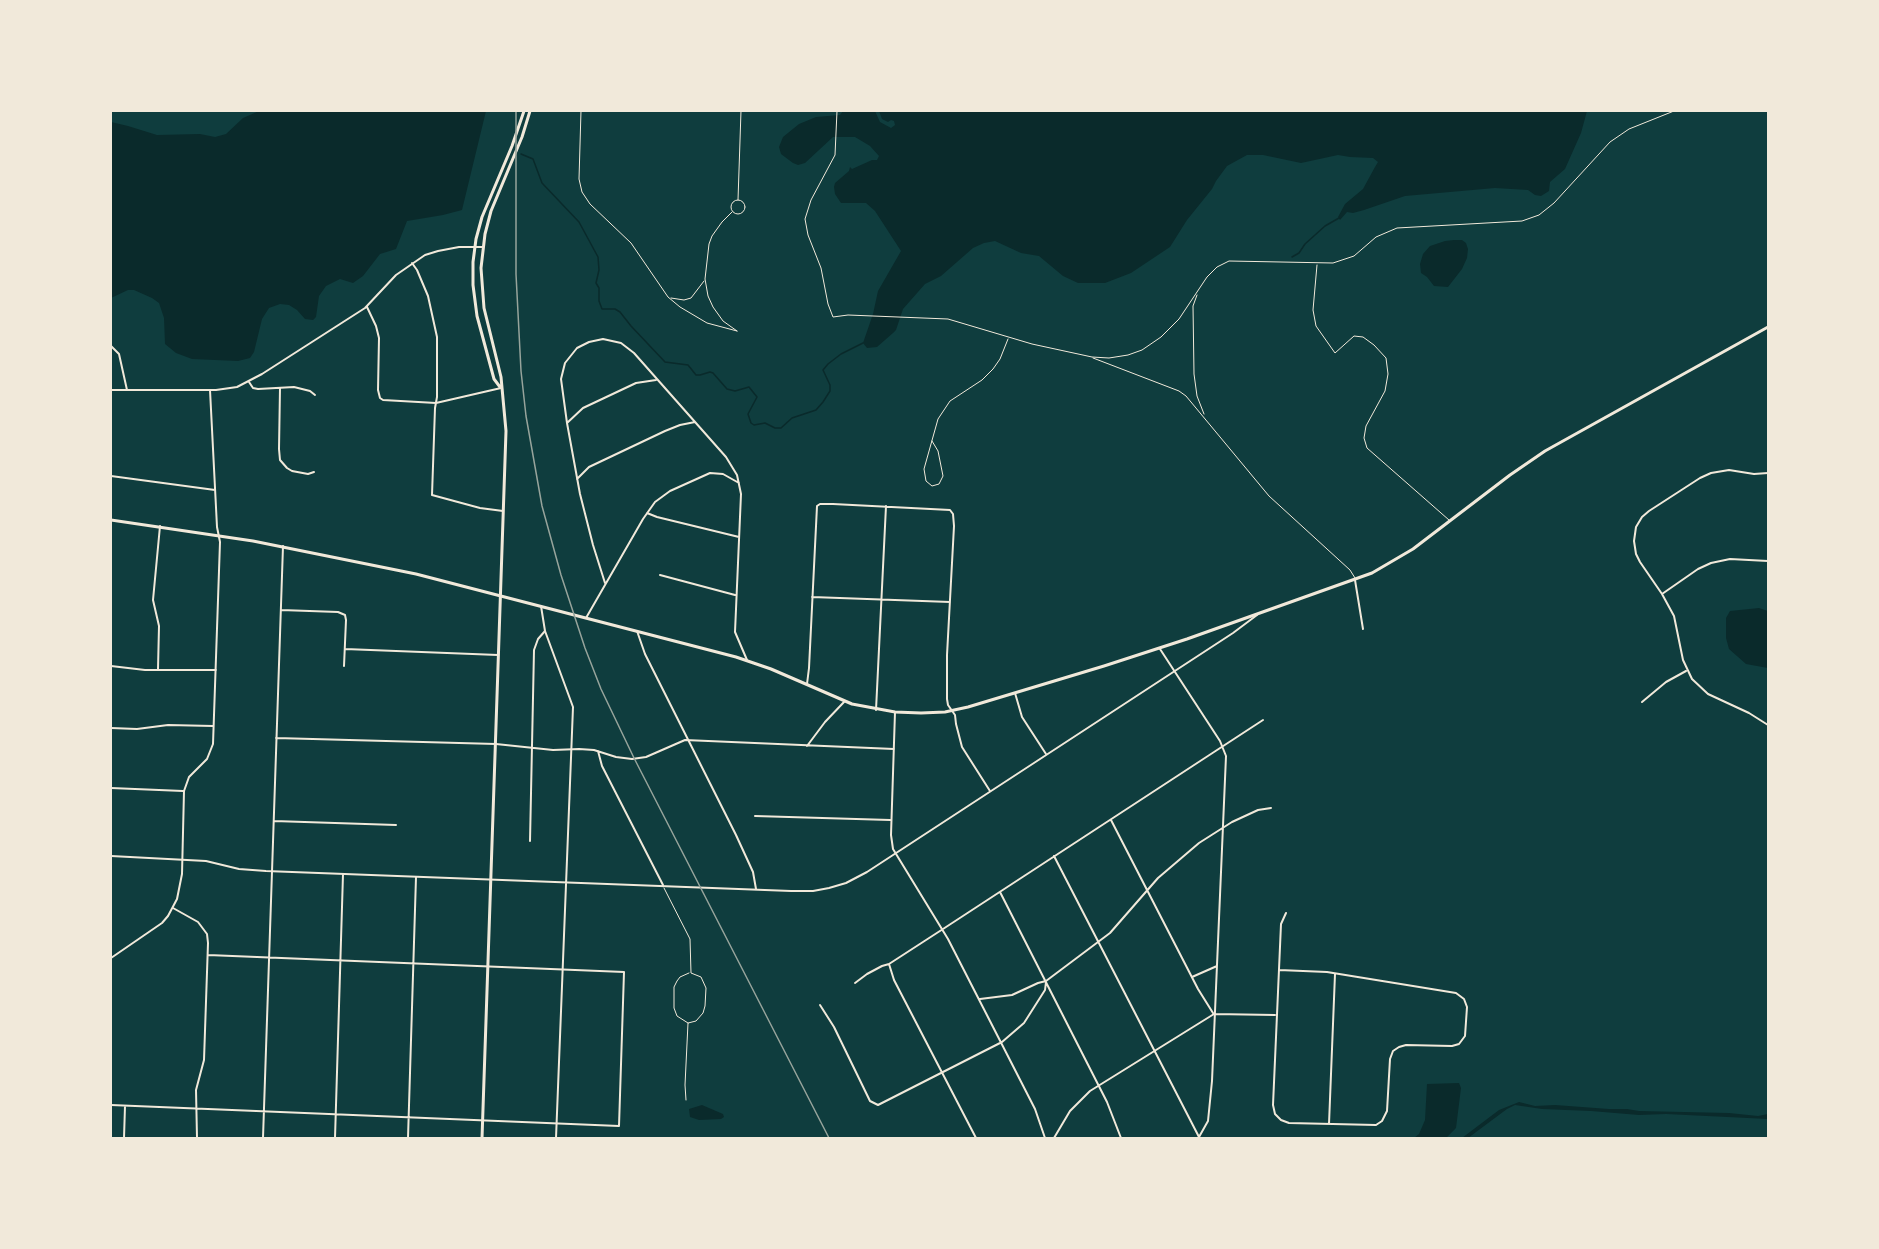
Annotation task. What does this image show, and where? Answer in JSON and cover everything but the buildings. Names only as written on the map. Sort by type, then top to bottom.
[{"type":"main road","points":[[501,388],[494,379],[477,316],[473,278],[475,247],[487,203],[512,146],[524,111]]},
{"type":"main road","points":[[482,1138],[506,431],[501,377],[483,301],[481,268],[491,211],[525,129],[530,111]]},
{"type":"main road","points":[[111,520],[283,546],[416,574],[747,660],[845,701],[876,710],[921,713],[952,710],[1160,648],[1355,580],[1394,561],[1539,456],[1768,327]]},
{"type":"street","points":[[111,390],[210,390],[231,388],[249,382],[367,307],[396,275],[412,263],[438,251],[459,247],[483,248]]},
{"type":"street","points":[[412,263],[426,289],[435,322],[438,368],[432,495],[480,508],[503,511]]},
{"type":"street","points":[[367,307],[376,326],[378,338],[380,398],[387,401],[436,403],[501,388]]},
{"type":"street","points":[[605,583],[577,479],[561,379],[565,363],[577,348],[596,340],[610,339],[634,353],[731,462],[741,494],[735,633],[747,660]]},
{"type":"street","points":[[111,346],[118,354],[127,390]]},
{"type":"street","points":[[567,423],[583,408],[636,382],[658,380]]},
{"type":"street","points":[[249,382],[258,389],[294,387],[310,391],[315,395]]},
{"type":"street","points":[[280,388],[280,460],[292,471],[308,474],[314,472]]},
{"type":"street","points":[[111,958],[153,930],[173,908],[180,887],[184,792],[189,777],[210,754],[213,744],[220,544],[217,527],[210,390]]},
{"type":"street","points":[[577,479],[590,467],[665,431],[695,422]]},
{"type":"street","points":[[1768,473],[1754,474],[1729,470],[1711,473],[1683,488],[1642,517],[1634,541],[1636,554],[1674,616],[1686,671],[1692,680],[1703,690],[1768,725]]},
{"type":"street","points":[[586,618],[646,513],[663,496],[705,474],[723,474],[739,483]]},
{"type":"street","points":[[111,476],[215,490]]},
{"type":"street","points":[[807,685],[816,509],[819,504],[947,508],[954,517],[948,705],[955,715],[962,747],[990,791]]},
{"type":"street","points":[[876,710],[886,506]]},
{"type":"street","points":[[646,513],[739,537]]},
{"type":"street","points":[[158,669],[159,626],[153,600],[160,526]]},
{"type":"street","points":[[263,1138],[283,546]]},
{"type":"street","points":[[1662,594],[1698,569],[1711,563],[1730,560],[1768,561]]},
{"type":"street","points":[[660,575],[736,596]]},
{"type":"street","points":[[1355,580],[1363,629]]},
{"type":"street","points":[[812,597],[950,602]]},
{"type":"street","points":[[541,606],[545,631],[573,707],[556,1138]]},
{"type":"street","points":[[281,610],[342,613],[346,620],[344,666]]},
{"type":"street","points":[[111,856],[206,861],[239,868],[272,871],[798,891],[830,888],[853,879],[895,853],[1233,633],[1259,613]]},
{"type":"street","points":[[530,840],[534,650],[538,639],[545,631]]},
{"type":"street","points":[[637,631],[682,730],[749,863],[756,889]]},
{"type":"street","points":[[1160,648],[1223,747],[1226,756],[1210,1104],[1208,1120],[1199,1138]]},
{"type":"street","points":[[345,650],[499,655]]},
{"type":"street","points":[[111,666],[216,670]]},
{"type":"street","points":[[1642,702],[1666,682],[1686,671]]},
{"type":"street","points":[[1015,693],[1022,717],[1046,754]]},
{"type":"street","points":[[807,746],[845,701]]},
{"type":"street","points":[[895,712],[891,843],[943,929],[980,999],[1035,1109],[1045,1138]]},
{"type":"street","points":[[855,983],[867,974],[889,964],[1263,720]]},
{"type":"street","points":[[111,728],[137,729],[168,725],[214,726]]},
{"type":"street","points":[[276,738],[496,744],[553,750],[598,751],[632,759],[646,756],[680,741],[689,740],[894,749]]},
{"type":"street","points":[[598,751],[602,766],[663,885]]},
{"type":"street","points":[[111,788],[184,792]]},
{"type":"street","points":[[980,999],[1012,995],[1046,981],[1099,942],[1176,860],[1198,843],[1223,827],[1258,810],[1270,808]]},
{"type":"street","points":[[755,816],[891,820]]},
{"type":"street","points":[[1111,820],[1210,1011],[1214,1014]]},
{"type":"street","points":[[274,821],[396,825]]},
{"type":"street","points":[[1054,856],[1199,1138]]},
{"type":"street","points":[[335,1138],[344,874]]},
{"type":"street","points":[[408,1138],[416,876]]},
{"type":"street","points":[[999,892],[1098,1085],[1121,1138]]},
{"type":"street","points":[[173,908],[198,922],[207,934],[206,1047],[204,1064],[196,1090],[197,1138]]},
{"type":"street","points":[[1279,970],[1335,974],[1456,993],[1466,1002],[1465,1036],[1455,1046],[1406,1045],[1393,1051],[1390,1059],[1387,1111],[1380,1123],[1369,1126],[1282,1121],[1275,1114],[1273,1105],[1281,924],[1286,913]]},
{"type":"street","points":[[111,1105],[619,1126],[624,972],[208,955]]},
{"type":"street","points":[[889,964],[894,980],[976,1138]]},
{"type":"street","points":[[1192,977],[1217,966]]},
{"type":"street","points":[[1329,1124],[1335,974]]},
{"type":"street","points":[[820,1005],[834,1027],[870,1101],[878,1105],[1002,1042],[1024,1023],[1045,990],[1046,981]]},
{"type":"street","points":[[1054,1138],[1070,1111],[1098,1085],[1214,1014],[1277,1015]]},
{"type":"street","points":[[124,1138],[125,1106]]},
{"type":"lane","points":[[581,111],[578,175],[582,192],[594,208],[633,245],[668,297],[700,320],[737,331],[723,321],[713,307],[705,279],[712,236],[732,212]]},
{"type":"lane","points":[[738,200],[741,111]]},
{"type":"lane","points":[[837,112],[835,155],[811,200],[805,219],[808,235],[821,268],[833,317],[848,315],[948,319],[1039,346],[1092,357],[1109,358],[1148,347],[1174,326],[1214,270],[1228,261],[1333,263],[1344,260],[1360,251],[1376,237],[1397,228],[1522,221],[1539,215],[1554,203],[1610,142],[1629,129],[1674,111]]},
{"type":"lane","points":[[732,212],[738,214],[744,211],[744,204],[738,200]]},
{"type":"lane","points":[[732,212],[731,205],[738,200]]},
{"type":"lane","points":[[1318,263],[1312,310],[1316,326],[1335,353],[1354,336],[1363,337],[1386,358],[1388,374],[1385,391],[1366,426],[1364,438],[1367,448],[1450,521]]},
{"type":"lane","points":[[668,297],[677,300],[691,298],[705,279]]},
{"type":"lane","points":[[1198,291],[1192,306],[1194,374],[1197,396],[1205,416]]},
{"type":"lane","points":[[932,441],[938,451],[943,476],[939,484],[932,486],[926,480],[924,469],[934,430],[943,410],[950,401],[982,380],[993,369],[1000,359],[1008,338]]},
{"type":"lane","points":[[1092,357],[1179,391],[1191,399],[1269,496],[1350,570],[1355,580]]},
{"type":"lane","points":[[663,885],[690,939],[691,973]]},
{"type":"lane","points":[[691,973],[701,977],[704,981],[705,1006],[701,1017],[688,1023],[677,1016],[674,1008],[674,987],[680,976],[691,973]]},
{"type":"lane","points":[[686,1100],[688,1023]]},
{"type":"water","points":[[259,111],[486,111],[462,210],[407,221],[396,249],[380,254],[363,276],[353,283],[340,279],[326,286],[319,296],[316,317],[313,320],[305,319],[289,305],[280,304],[269,308],[262,319],[254,352],[250,358],[238,361],[192,359],[176,353],[165,344],[164,318],[159,303],[134,290],[128,290],[111,298],[111,122],[157,135],[200,134],[215,137],[226,134],[243,118]]},
{"type":"water","points":[[843,111],[875,111],[880,122],[891,128],[895,125],[894,121],[888,122],[882,119],[879,111],[1587,111],[1581,133],[1565,169],[1550,182],[1549,191],[1541,196],[1528,190],[1495,188],[1405,196],[1364,210],[1347,212],[1340,220],[1338,217],[1345,204],[1363,189],[1378,162],[1373,158],[1338,155],[1301,163],[1263,155],[1247,155],[1227,166],[1170,247],[1131,273],[1105,283],[1078,283],[1063,276],[1039,256],[1021,253],[995,241],[984,243],[973,248],[941,276],[925,284],[903,309],[896,330],[877,347],[867,348],[863,343],[878,291],[901,251],[875,211],[866,203],[841,203],[835,194],[834,187],[850,167],[852,169],[877,160],[879,156],[870,146],[855,137],[833,137],[805,163],[798,165],[781,154],[779,147],[783,137],[799,124],[816,117],[840,115]]},
{"type":"water","points":[[1462,240],[1466,243],[1467,258],[1462,269],[1448,287],[1434,286],[1421,273],[1420,264],[1423,254],[1430,246]]},
{"type":"water","points":[[1759,608],[1768,611],[1768,668],[1746,664],[1729,649],[1726,638],[1726,618],[1730,611]]},
{"type":"water","points":[[1459,1083],[1461,1088],[1456,1128],[1446,1138],[1414,1138],[1419,1134],[1425,1120],[1427,1084]]},
{"type":"water","points":[[1519,1102],[1535,1106],[1555,1105],[1758,1116],[1768,1114],[1768,1119],[1666,1114],[1639,1115],[1542,1109],[1515,1105],[1468,1138],[1462,1138],[1499,1110]]},
{"type":"water","points":[[702,1105],[723,1114],[724,1117],[699,1120],[690,1117],[689,1109]]},
{"type":"waterway","points":[[521,154],[533,159],[542,183],[579,222],[598,257],[599,270],[596,283],[602,309],[615,309],[620,312],[665,362],[688,365],[696,375],[713,373],[727,389],[735,391],[749,387],[757,397],[748,414],[754,425],[765,423],[781,428],[792,418],[816,410],[830,391],[830,385],[823,370],[841,354],[863,343]]},
{"type":"waterway","points":[[1292,257],[1299,253],[1305,244],[1325,226],[1339,218]]},
{"type":"railway","points":[[516,111],[516,274],[521,371],[526,416],[542,506],[561,575],[601,689],[634,758],[829,1138]]}]
